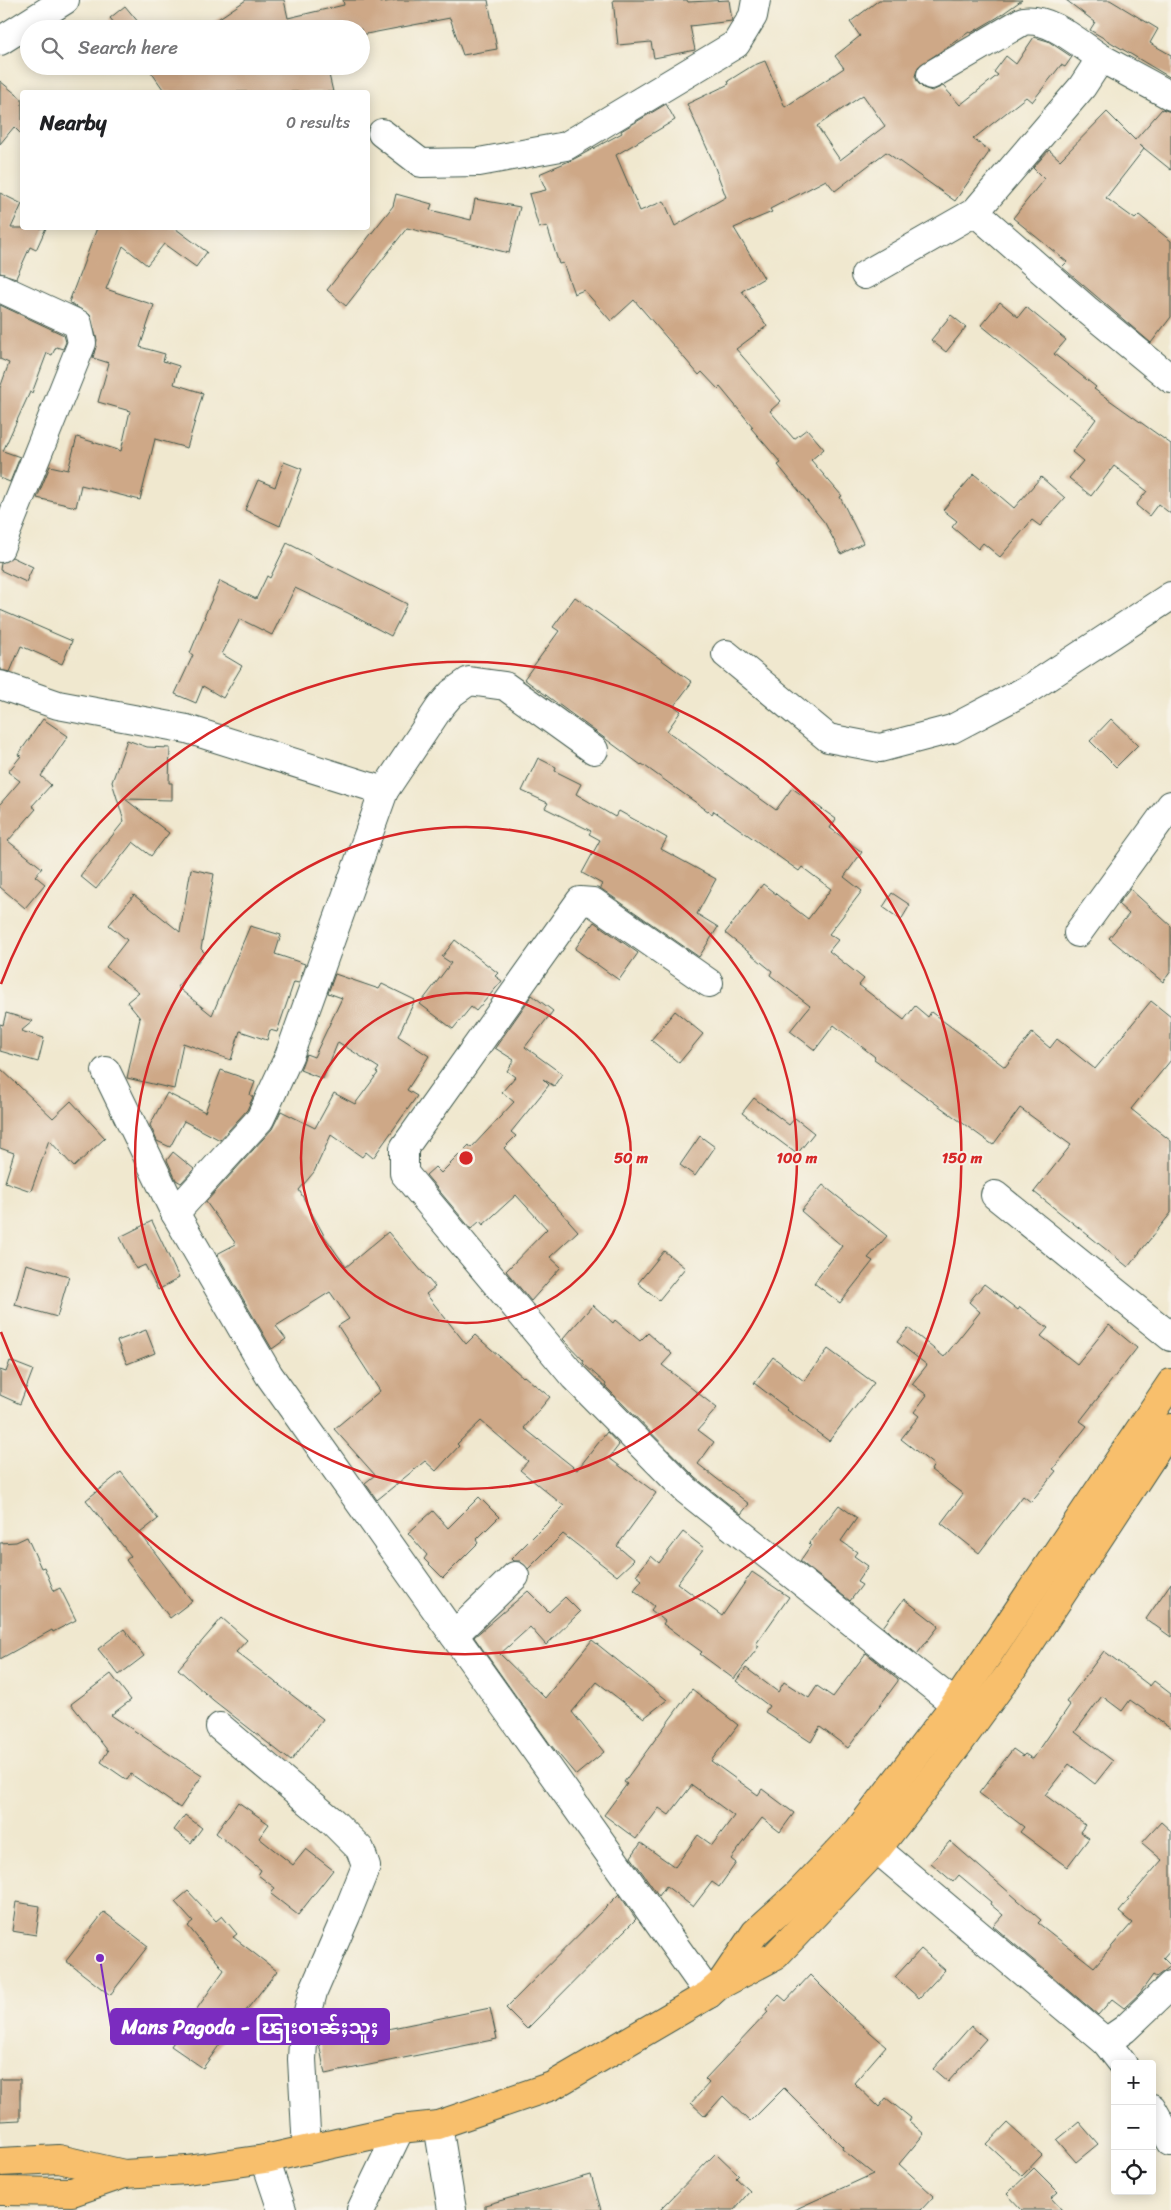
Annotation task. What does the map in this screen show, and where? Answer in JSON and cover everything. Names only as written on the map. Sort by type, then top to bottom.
[{"type":"main road","points":[[714,1990],[755,1933],[796,1896],[858,1831],[955,1704],[1171,1383]]},
{"type":"main road","points":[[0,2192],[72,2192],[124,2174],[187,2170],[265,2159],[400,2129],[438,2125],[552,2086],[714,1990],[776,1956],[877,1849],[941,1768],[1010,1673],[1171,1428]]},
{"type":"main road","points":[[0,2162],[60,2159],[124,2174]]},
{"type":"street","points":[[33,20],[65,0]]},
{"type":"street","points":[[382,133],[421,163],[479,162],[566,146],[736,44],[753,16],[756,0]]},
{"type":"street","points":[[931,75],[1023,21],[1031,20],[1045,22],[1101,58],[1171,96]]},
{"type":"street","points":[[0,41],[20,28]]},
{"type":"street","points":[[865,275],[975,212],[1082,86],[1101,58]]},
{"type":"street","points":[[975,212],[1086,309],[1171,379]]},
{"type":"street","points":[[0,288],[78,324],[82,342],[0,548]]},
{"type":"street","points":[[726,654],[828,738],[880,748],[952,729],[1032,687],[1171,596]]},
{"type":"street","points":[[175,1213],[260,1119],[289,1056],[384,791],[440,707],[452,693],[469,681],[505,686],[594,750]]},
{"type":"street","points":[[0,685],[58,705],[187,729],[384,791]]},
{"type":"street","points":[[1078,933],[1171,805]]},
{"type":"street","points":[[709,983],[593,902],[580,901],[404,1148],[404,1173],[574,1376],[686,1490],[955,1704]]},
{"type":"street","points":[[106,1072],[175,1213],[269,1375],[454,1635],[714,1990]]},
{"type":"street","points":[[995,1195],[1171,1337]]},
{"type":"street","points":[[454,1635],[515,1576]]},
{"type":"street","points":[[220,1727],[333,1822],[360,1849],[366,1866],[313,1992],[304,2027],[302,2060],[307,2150]]},
{"type":"street","points":[[877,1849],[1106,2042],[1120,2060]]},
{"type":"street","points":[[1106,2042],[1125,2028],[1171,1985]]},
{"type":"street","points":[[1156,2115],[1171,2142]]},
{"type":"street","points":[[438,2125],[452,2210]]},
{"type":"street","points":[[361,2210],[400,2129]]},
{"type":"street","points":[[265,2159],[282,2210]]},
{"type":"building","points":[[246,0],[284,0],[288,18],[344,5],[343,0],[379,0],[380,3],[397,0],[488,0],[497,49],[463,55],[450,18],[370,33],[370,20],[216,20]]},
{"type":"building","points":[[613,0],[687,0],[688,2],[729,0],[732,21],[690,26],[695,50],[654,58],[651,42],[618,45]]},
{"type":"building","points":[[879,0],[1022,0],[998,17],[971,33],[969,32],[918,67],[915,76],[923,88],[932,91],[943,86],[960,105],[998,75],[994,72],[1006,56],[1016,64],[1034,37],[1048,41],[1072,57],[1065,67],[1061,65],[1032,102],[1026,97],[973,139],[990,151],[955,201],[886,152],[835,191],[826,180],[770,209],[772,212],[734,228],[764,278],[742,291],[767,326],[736,349],[781,401],[770,411],[794,439],[807,429],[824,449],[811,460],[842,496],[840,497],[863,543],[841,554],[825,523],[778,465],[781,463],[751,428],[753,427],[720,387],[718,389],[702,372],[699,375],[634,300],[611,321],[584,290],[574,294],[563,263],[559,264],[547,226],[539,228],[529,194],[546,190],[539,174],[574,159],[622,133],[621,131],[666,104],[675,120],[616,155],[640,211],[664,201],[675,226],[726,197],[711,157],[687,104],[729,84],[728,81],[752,66],[765,61],[785,107],[844,68],[835,56],[860,36],[850,22]],"holes":[[[863,95],[885,126],[840,160],[817,126]]]},
{"type":"building","points":[[1066,0],[1110,0],[1158,29],[1150,43],[1171,55],[1171,78],[1090,30],[1095,22]]},
{"type":"building","points":[[125,6],[137,20],[112,20],[110,18]]},
{"type":"building","points":[[153,75],[329,75],[333,90],[164,90]]},
{"type":"building","points":[[0,81],[20,97],[20,133],[14,127],[0,144]]},
{"type":"building","points":[[1162,109],[1171,112],[1171,170],[1140,145],[1144,149],[1106,198],[1135,219],[1139,215],[1171,241],[1171,317],[1151,343],[1062,267],[1067,262],[1013,218],[1044,179],[1033,168],[1049,150],[1060,160],[1107,112],[1135,140]]},
{"type":"building","points":[[0,193],[20,203],[20,208],[11,228],[45,230],[36,250],[30,247],[16,278],[0,273]]},
{"type":"building","points":[[396,194],[432,204],[430,210],[471,220],[475,199],[520,207],[509,253],[407,228],[346,306],[327,290],[393,206]]},
{"type":"building","points":[[96,230],[177,230],[207,252],[196,267],[164,244],[147,265],[123,246],[106,289],[154,305],[140,347],[165,354],[163,361],[179,366],[174,384],[203,393],[187,448],[155,439],[140,500],[81,485],[76,507],[37,498],[50,466],[68,470],[77,437],[121,451],[130,411],[98,402],[109,363],[93,358],[97,340],[90,315],[69,302]]},
{"type":"building","points":[[1000,302],[1018,317],[1026,307],[1066,340],[1054,354],[1096,387],[1094,389],[1171,444],[1171,514],[1158,504],[1149,516],[1136,505],[1147,491],[1114,466],[1091,496],[1069,478],[1083,461],[1072,452],[1096,419],[981,325]]},
{"type":"building","points":[[0,305],[64,335],[66,342],[63,349],[56,347],[52,355],[47,353],[32,393],[30,392],[3,451],[20,457],[10,482],[0,478],[0,388],[9,363],[0,359]]},
{"type":"building","points":[[951,315],[966,327],[946,352],[931,340]]},
{"type":"building","points":[[284,462],[302,469],[280,526],[245,510],[258,480],[275,487]]},
{"type":"building","points":[[974,474],[1014,508],[1041,477],[1065,498],[1040,526],[1032,520],[1000,557],[983,543],[978,549],[952,527],[957,521],[943,510]]},
{"type":"building","points":[[287,543],[407,604],[391,636],[295,588],[272,635],[240,619],[222,654],[242,666],[223,698],[203,686],[196,703],[175,694],[193,655],[190,653],[220,581],[256,599],[267,576],[270,578]]},
{"type":"building","points":[[12,557],[33,567],[26,582],[0,570],[1,563]]},
{"type":"building","points":[[575,597],[692,682],[674,706],[681,711],[667,731],[776,810],[792,788],[836,819],[830,828],[862,852],[844,877],[862,891],[829,934],[838,940],[829,951],[864,979],[859,985],[904,1020],[915,1006],[928,1017],[931,1012],[1005,1067],[1032,1033],[1050,1048],[1057,1039],[1095,1069],[1151,1001],[1171,1017],[1171,1060],[1131,1109],[1171,1141],[1171,1213],[1128,1267],[1034,1192],[1071,1145],[1020,1108],[993,1145],[874,1059],[875,1057],[834,1025],[815,1050],[790,1031],[810,1006],[770,975],[772,971],[725,933],[763,884],[808,919],[831,889],[802,867],[799,871],[714,811],[712,814],[641,765],[524,679],[559,631],[553,627]]},
{"type":"building","points":[[0,610],[72,641],[62,664],[21,646],[10,672],[0,670]]},
{"type":"building","points":[[43,719],[68,736],[41,776],[51,785],[32,806],[36,809],[8,841],[42,868],[35,876],[45,884],[25,908],[0,887],[0,804],[20,781],[8,772],[21,756],[18,755]]},
{"type":"building","points":[[1111,719],[1138,745],[1116,767],[1090,741]]},
{"type":"building","points":[[127,740],[147,747],[170,748],[169,783],[172,783],[172,800],[125,799],[169,833],[151,856],[133,842],[96,889],[80,876],[124,821],[112,782]]},
{"type":"building","points":[[538,758],[556,767],[555,771],[581,784],[576,794],[615,817],[619,811],[667,838],[661,849],[716,879],[697,914],[718,927],[699,957],[600,888],[602,884],[582,873],[600,840],[589,834],[591,831],[545,808],[548,803],[522,791]]},
{"type":"building","points":[[191,869],[214,874],[201,949],[205,953],[177,987],[212,1015],[250,926],[281,935],[275,954],[305,964],[299,983],[294,982],[277,1032],[270,1030],[267,1040],[240,1031],[231,1060],[183,1043],[174,1089],[127,1078],[140,1018],[127,1002],[139,992],[106,967],[127,940],[109,925],[134,895],[180,932]]},
{"type":"building","points":[[1130,889],[1171,926],[1171,971],[1163,982],[1109,938],[1129,914],[1118,904]]},
{"type":"building","points":[[892,893],[910,905],[901,920],[883,907]]},
{"type":"building","points":[[594,922],[638,953],[619,980],[575,949]]},
{"type":"building","points":[[455,940],[498,973],[495,976],[502,981],[476,1011],[471,1007],[453,1029],[420,1004],[451,963],[442,957]]},
{"type":"building","points":[[335,974],[379,989],[382,984],[415,1000],[398,1036],[429,1056],[407,1090],[417,1096],[373,1158],[366,1152],[362,1157],[331,1135],[314,1172],[299,1190],[325,1237],[346,1267],[388,1232],[435,1287],[426,1294],[466,1344],[475,1335],[523,1377],[550,1397],[524,1428],[577,1470],[607,1432],[619,1445],[609,1458],[656,1493],[617,1546],[634,1560],[617,1576],[563,1534],[528,1569],[520,1561],[513,1561],[511,1559],[564,1506],[520,1470],[528,1461],[481,1421],[457,1444],[459,1446],[436,1471],[425,1461],[377,1500],[365,1483],[375,1475],[334,1429],[380,1391],[338,1326],[349,1319],[330,1292],[276,1326],[286,1339],[272,1349],[217,1254],[236,1244],[206,1202],[272,1129],[281,1111],[315,1128],[334,1093],[355,1104],[378,1073],[376,1072],[379,1068],[338,1042],[323,1079],[300,1070],[306,1054],[314,1057],[342,998],[328,993]]},
{"type":"building","points":[[532,995],[553,1011],[525,1047],[562,1074],[554,1086],[543,1079],[549,1085],[511,1132],[516,1136],[504,1148],[578,1231],[550,1257],[561,1267],[531,1301],[506,1271],[547,1229],[516,1195],[483,1225],[480,1221],[471,1229],[426,1175],[435,1167],[441,1173],[469,1145],[471,1148],[514,1102],[502,1092],[515,1077],[507,1071],[514,1060],[495,1048]]},
{"type":"building","points":[[675,1011],[703,1034],[679,1063],[651,1040]]},
{"type":"building","points":[[6,1013],[33,1021],[21,1031],[44,1038],[38,1062],[0,1051],[0,1024],[3,1025]]},
{"type":"building","points":[[0,1068],[53,1118],[71,1101],[105,1138],[74,1167],[49,1140],[31,1191],[5,1182],[14,1153],[0,1148]]},
{"type":"building","points":[[221,1070],[255,1082],[250,1095],[253,1097],[247,1110],[220,1140],[184,1121],[170,1147],[157,1141],[150,1125],[167,1093],[205,1112]]},
{"type":"building","points":[[754,1098],[789,1125],[795,1118],[814,1133],[797,1154],[742,1113]]},
{"type":"building","points":[[700,1136],[715,1147],[695,1176],[680,1165]]},
{"type":"building","points":[[173,1152],[194,1169],[181,1183],[176,1180],[167,1160]]},
{"type":"building","points":[[823,1185],[887,1236],[868,1258],[873,1261],[840,1303],[814,1283],[842,1246],[801,1211]]},
{"type":"building","points":[[152,1221],[179,1278],[158,1290],[145,1265],[136,1269],[120,1237]]},
{"type":"building","points":[[664,1251],[685,1268],[659,1300],[638,1283]]},
{"type":"building","points":[[26,1264],[69,1276],[57,1317],[15,1305]]},
{"type":"building","points":[[984,1284],[1018,1310],[1020,1307],[1048,1328],[1041,1336],[1077,1364],[1109,1325],[1137,1348],[1080,1421],[1087,1426],[1053,1469],[1056,1471],[1031,1502],[1023,1496],[979,1553],[941,1523],[963,1494],[931,1470],[934,1465],[901,1439],[919,1416],[914,1412],[927,1395],[912,1384],[927,1365],[897,1342],[908,1328],[944,1357],[980,1312],[969,1302]]},
{"type":"building","points":[[593,1305],[613,1323],[615,1320],[640,1341],[648,1333],[672,1354],[662,1365],[717,1408],[698,1430],[714,1442],[698,1464],[749,1504],[741,1514],[696,1478],[605,1386],[606,1384],[583,1363],[584,1361],[563,1339]]},
{"type":"building","points":[[146,1330],[155,1353],[127,1364],[117,1341]]},
{"type":"building","points":[[828,1349],[874,1383],[829,1441],[754,1383],[773,1357],[804,1381]]},
{"type":"building","points":[[10,1361],[33,1370],[20,1404],[0,1395],[0,1370],[6,1372]]},
{"type":"building","points":[[121,1472],[158,1519],[140,1533],[192,1601],[170,1618],[126,1560],[131,1556],[86,1500]]},
{"type":"building","points":[[479,1497],[499,1517],[476,1540],[478,1543],[443,1578],[424,1559],[427,1555],[408,1533],[433,1511],[448,1528]]},
{"type":"building","points":[[839,1505],[857,1518],[841,1541],[857,1552],[854,1556],[868,1566],[857,1582],[862,1585],[850,1601],[800,1561],[811,1545],[809,1543]]},
{"type":"building","points":[[683,1532],[704,1548],[677,1583],[722,1616],[752,1572],[789,1597],[756,1644],[759,1646],[734,1679],[700,1654],[702,1652],[663,1624],[665,1621],[651,1610],[654,1606],[634,1590],[642,1580],[636,1575],[651,1556],[659,1563]]},
{"type":"building","points":[[27,1537],[41,1568],[44,1567],[54,1591],[60,1588],[76,1620],[53,1632],[52,1630],[0,1659],[0,1543],[16,1542]]},
{"type":"building","points":[[1171,1583],[1171,1637],[1146,1619]]},
{"type":"building","points":[[528,1591],[549,1612],[565,1597],[580,1612],[546,1645],[530,1627],[500,1654],[545,1698],[592,1640],[667,1700],[644,1718],[597,1682],[572,1712],[604,1752],[576,1775],[550,1744],[474,1637]]},
{"type":"building","points":[[904,1599],[939,1626],[917,1654],[883,1627]]},
{"type":"building","points":[[222,1618],[247,1640],[236,1652],[323,1719],[291,1761],[213,1700],[178,1669]]},
{"type":"building","points":[[124,1629],[144,1656],[119,1675],[98,1649]]},
{"type":"building","points":[[1104,1651],[1150,1686],[1154,1681],[1171,1694],[1171,1729],[1130,1700],[1122,1711],[1102,1696],[1075,1732],[1113,1761],[1095,1784],[1069,1764],[1045,1795],[1085,1825],[1080,1832],[1089,1838],[1067,1867],[1020,1832],[1024,1827],[979,1793],[1013,1749],[1023,1756],[1025,1754],[1033,1759],[1070,1705],[1066,1702]]},
{"type":"building","points":[[866,1653],[898,1679],[898,1681],[848,1748],[820,1727],[811,1742],[765,1712],[769,1706],[736,1681],[746,1668],[778,1692],[784,1682],[809,1698],[817,1686],[833,1697]]},
{"type":"building","points":[[111,1674],[131,1700],[111,1715],[202,1776],[180,1808],[131,1774],[127,1780],[101,1762],[108,1751],[71,1704]]},
{"type":"building","points":[[692,1689],[738,1725],[711,1761],[758,1795],[762,1789],[794,1813],[780,1832],[762,1818],[731,1859],[736,1863],[719,1887],[712,1882],[693,1907],[666,1886],[659,1896],[631,1857],[641,1843],[675,1867],[698,1835],[712,1845],[734,1816],[692,1785],[669,1815],[659,1808],[636,1839],[604,1815],[627,1784],[624,1782]]},
{"type":"building","points":[[238,1802],[269,1824],[259,1838],[293,1865],[306,1849],[333,1870],[298,1915],[271,1894],[275,1888],[258,1875],[261,1870],[216,1833]]},
{"type":"building","points":[[185,1815],[202,1828],[191,1843],[174,1830]]},
{"type":"building","points":[[1161,1822],[1171,1831],[1171,1949],[1163,1958],[1171,1966],[1156,1977],[1153,1975],[1140,1993],[1124,2008],[1112,1999],[1098,2015],[993,1926],[1003,1915],[990,1904],[991,1902],[959,1875],[953,1882],[931,1863],[950,1841],[1041,1920],[1038,1923],[1094,1967],[1132,1923],[1119,1912],[1162,1860],[1142,1843]]},
{"type":"building","points":[[188,1891],[216,1921],[222,1916],[237,1934],[233,1937],[277,1971],[237,2020],[203,2068],[171,2046],[224,1970],[188,1926],[193,1922],[175,1902]]},
{"type":"building","points":[[619,1894],[636,1919],[527,2029],[506,2008]]},
{"type":"building","points":[[16,1902],[40,1906],[36,1935],[12,1931]]},
{"type":"building","points":[[104,1912],[148,1946],[110,1995],[66,1961]]},
{"type":"building","points":[[921,1949],[945,1970],[919,1998],[895,1977]]},
{"type":"building","points":[[810,1975],[848,2013],[886,2046],[854,2083],[879,2107],[886,2098],[911,2118],[909,2121],[924,2134],[899,2164],[934,2196],[921,2210],[794,2210],[873,2174],[842,2149],[843,2147],[784,2088],[750,2122],[723,2096],[705,2116],[691,2103],[709,2083],[705,2079],[768,2012],[766,2009],[779,1995],[786,2001]]},
{"type":"building","points":[[490,2008],[497,2039],[325,2074],[319,2043]]},
{"type":"building","points":[[971,2026],[986,2039],[948,2082],[933,2069]]},
{"type":"building","points":[[0,2079],[20,2079],[20,2120],[0,2121]]},
{"type":"building","points":[[1079,2122],[1098,2144],[1076,2162],[1057,2140]]},
{"type":"building","points":[[1007,2123],[1042,2155],[1022,2176],[987,2144]]},
{"type":"building","points":[[716,2153],[739,2175],[736,2178],[750,2191],[734,2210],[660,2210]]},
{"type":"building","points":[[1034,2168],[1058,2192],[1051,2198],[1062,2210],[1022,2210],[1007,2194]]},
{"type":"building","points":[[591,2175],[601,2210],[485,2210],[485,2205]]},
{"type":"place","name":"Mans Pagoda - ၽြႃးဝၢၼ်ႈသူႈ","points":[[100,1958]]}]
